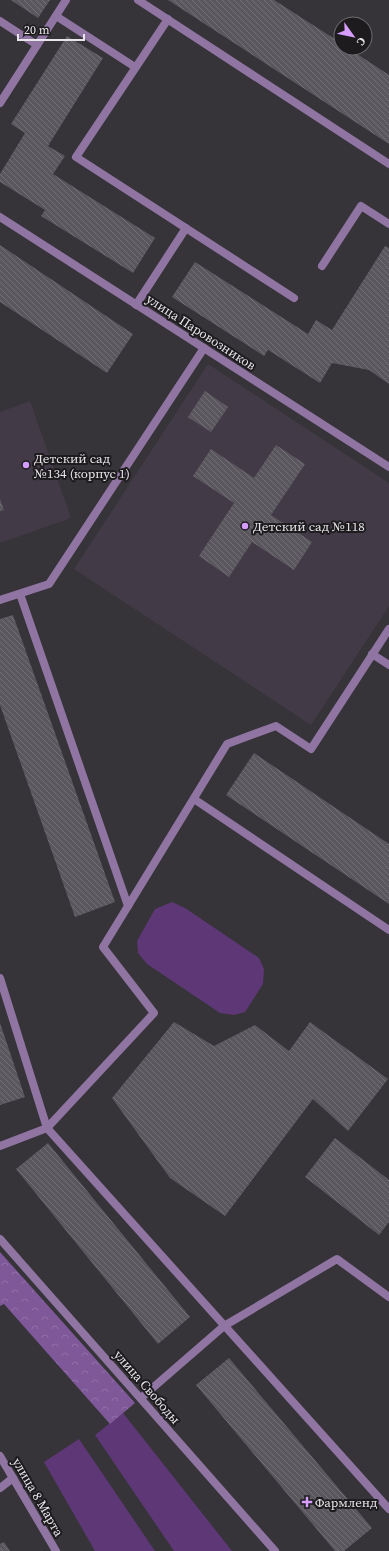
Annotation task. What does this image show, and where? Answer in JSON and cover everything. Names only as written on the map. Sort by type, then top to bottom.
[{"type":"street","points":[[0,103],[66,0]]},
{"type":"street","points":[[138,0],[389,164]]},
{"type":"street","points":[[56,16],[135,68]]},
{"type":"street","points":[[168,19],[76,157],[294,298]]},
{"type":"street","points":[[0,21],[37,45]]},
{"type":"street","points":[[322,266],[361,206],[389,224]]},
{"type":"street","name":"улица Паровозников","points":[[0,217],[389,467]]},
{"type":"street","points":[[136,305],[186,228]]},
{"type":"street","points":[[0,600],[49,584],[204,348]]},
{"type":"street","points":[[20,594],[128,906]]},
{"type":"street","points":[[0,1146],[47,1128],[154,1013],[103,947],[227,744],[276,726],[311,749],[389,629]]},
{"type":"street","points":[[372,654],[389,665]]},
{"type":"street","points":[[194,800],[389,930]]},
{"type":"street","points":[[0,978],[47,1128],[389,1509]]},
{"type":"street","name":"улица Свободы","points":[[0,1239],[276,1551]]},
{"type":"street","points":[[141,1398],[224,1326],[337,1259],[389,1297]]},
{"type":"street","name":"улица 8 Марта","points":[[0,1456],[56,1551]]},
{"type":"street","points":[[0,1488],[13,1478]]},
{"type":"shaded area","name":"Детский сад №118","points":[[208,364],[389,483],[389,606],[311,725],[74,569]]},
{"type":"shaded area","name":"Детский сад №134 (корпус 1)","points":[[30,401],[71,518],[0,543],[0,412]]},
{"type":"shaded area","points":[[172,902],[185,908],[259,958],[264,969],[263,984],[245,1012],[234,1015],[220,1013],[147,964],[138,953],[137,941],[155,909]]},
{"type":"shaded area","points":[[123,1413],[232,1551],[174,1551],[95,1435]]},
{"type":"shaded area","points":[[79,1439],[155,1551],[95,1551],[44,1462]]},
{"type":"green space","points":[[0,1252],[135,1403],[110,1424],[4,1304],[0,1306]]},
{"type":"building","points":[[11,0],[50,0],[38,18]]},
{"type":"building","points":[[168,0],[274,0],[333,38],[333,56],[360,56],[389,75],[389,144]]},
{"type":"building","points":[[67,36],[103,58],[48,146],[65,156],[53,174],[155,238],[133,273],[41,216],[45,210],[0,182],[0,174],[25,133],[11,124]]},
{"type":"building","points":[[0,245],[133,334],[107,373],[0,302]]},
{"type":"building","points":[[385,246],[389,248],[389,384],[369,370],[332,363],[320,383],[268,350],[264,356],[172,297],[195,262],[308,334],[316,320],[332,330]]},
{"type":"building","points":[[205,391],[228,407],[211,432],[188,417]]},
{"type":"building","points":[[276,445],[305,464],[271,515],[312,542],[294,570],[252,542],[229,577],[199,556],[234,503],[193,476],[211,449],[254,478]]},
{"type":"building","points":[[0,499],[4,510],[0,511]]},
{"type":"building","points":[[13,615],[115,902],[75,917],[0,705],[0,619]]},
{"type":"building","points":[[254,753],[389,844],[389,904],[226,795]]},
{"type":"building","points":[[174,1022],[214,1046],[255,1025],[289,1051],[310,1022],[388,1079],[348,1131],[313,1099],[225,1216],[170,1178],[112,1098]]},
{"type":"building","points":[[0,1023],[25,1097],[0,1105]]},
{"type":"building","points":[[335,1138],[389,1180],[389,1222],[379,1235],[305,1177]]},
{"type":"building","points":[[48,1143],[190,1317],[158,1344],[16,1169]]},
{"type":"building","points":[[229,1358],[372,1528],[344,1551],[335,1551],[196,1385]]},
{"type":"building","points":[[4,1542],[10,1551],[0,1551],[0,1544]]},
{"type":"place","name":"Детский сад №134 (корпус 1)","points":[[26,465]]},
{"type":"place","name":"Детский сад №118","points":[[245,526]]},
{"type":"place","name":"Фармленд","points":[[307,1502]]}]
